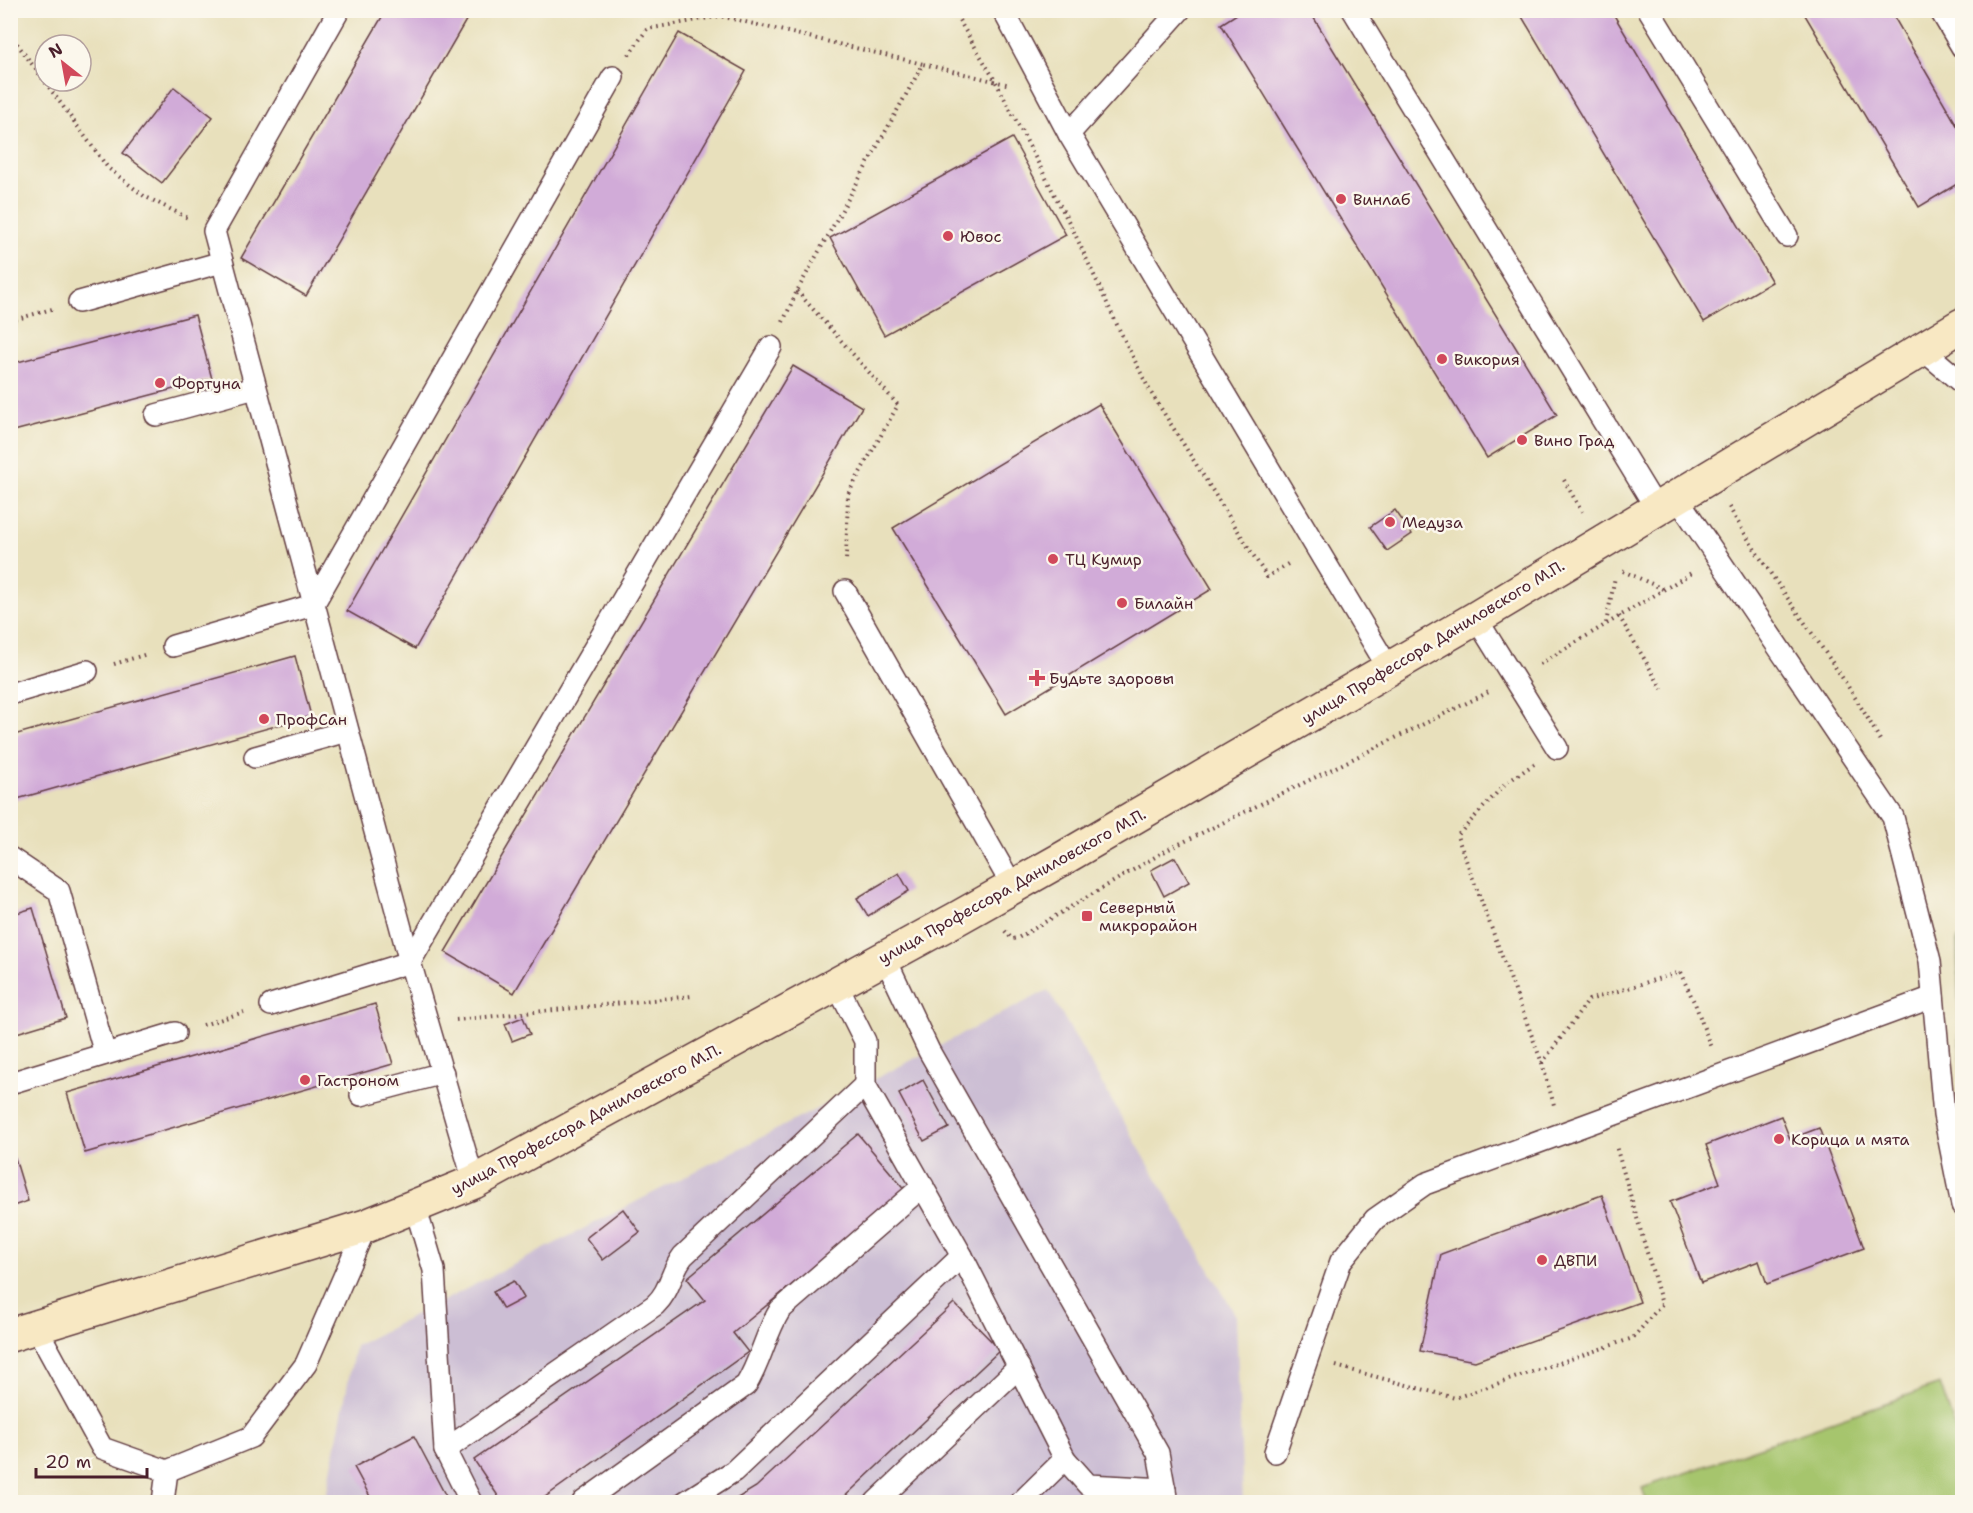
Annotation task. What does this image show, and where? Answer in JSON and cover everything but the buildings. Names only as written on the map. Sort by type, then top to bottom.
[{"type":"main road","name":"улица Профессора Даниловского М.П.","points":[[23,1331],[366,1226],[474,1182],[1000,894],[1476,618],[1962,325]]},
{"type":"lane","points":[[339,10],[214,231],[410,962],[474,1182]]},
{"type":"lane","points":[[1004,10],[1069,134],[1389,669]]},
{"type":"lane","points":[[1069,134],[1180,10]]},
{"type":"lane","points":[[1353,10],[1666,502],[1718,556],[1893,817],[1930,961],[1944,1116],[1962,1205]]},
{"type":"lane","points":[[1649,10],[1787,236]]},
{"type":"lane","points":[[1940,10],[1962,47]]},
{"type":"lane","points":[[173,646],[313,605],[613,77]]},
{"type":"lane","points":[[79,302],[222,262]]},
{"type":"lane","points":[[271,1005],[410,962],[771,347]]},
{"type":"lane","points":[[1922,349],[1962,383]]},
{"type":"lane","points":[[156,416],[255,388]]},
{"type":"lane","points":[[845,591],[1000,894]]},
{"type":"lane","points":[[1476,618],[1557,748]]},
{"type":"lane","points":[[12,688],[87,672]]},
{"type":"lane","points":[[255,757],[347,731]]},
{"type":"lane","points":[[10,858],[59,891],[105,1054]]},
{"type":"lane","points":[[837,985],[865,1041],[865,1085],[962,1256],[1065,1459],[1088,1485],[1166,1496],[1158,1453],[929,1051],[885,958]]},
{"type":"lane","points":[[1275,1452],[1341,1261],[1375,1219],[1425,1184],[1933,997]]},
{"type":"lane","points":[[10,1083],[175,1033]]},
{"type":"lane","points":[[361,1095],[443,1073]]},
{"type":"lane","points":[[445,1450],[655,1305],[665,1295],[674,1267],[683,1256],[865,1085]]},
{"type":"lane","points":[[583,1503],[746,1385],[756,1369],[771,1325],[780,1310],[923,1186]]},
{"type":"lane","points":[[415,1206],[434,1270],[445,1450],[471,1503]]},
{"type":"lane","points":[[23,1331],[102,1448],[167,1470],[251,1437],[306,1364],[366,1226]]},
{"type":"lane","points":[[685,1503],[735,1471],[962,1256]]},
{"type":"lane","points":[[876,1503],[1019,1367]]},
{"type":"lane","points":[[1021,1503],[1065,1459]]},
{"type":"lane","points":[[163,1503],[167,1470]]},
{"type":"path","points":[[953,10],[996,82],[1074,232],[1150,391],[1267,577],[1315,547]]},
{"type":"path","points":[[613,77],[647,29],[720,16],[1046,94]]},
{"type":"path","points":[[10,34],[108,168],[144,196],[214,231]]},
{"type":"path","points":[[771,347],[797,291],[923,64]]},
{"type":"path","points":[[797,291],[898,405],[848,494],[845,591]]},
{"type":"path","points":[[10,321],[79,302]]},
{"type":"path","points":[[1000,894],[1007,935],[1012,939],[1018,938],[1167,850],[1514,680],[1718,556],[1749,542]]},
{"type":"path","points":[[1606,624],[1617,569]]},
{"type":"path","points":[[1619,616],[1662,689]]},
{"type":"path","points":[[87,672],[173,646]]},
{"type":"path","points":[[1557,748],[1505,784],[1458,836],[1542,1063],[1562,1133]]},
{"type":"path","points":[[1542,1063],[1589,1000],[1680,972],[1696,1006],[1720,1075]]},
{"type":"path","points":[[428,1023],[692,996]]},
{"type":"path","points":[[175,1033],[271,1005]]},
{"type":"path","points":[[1307,1359],[1455,1398],[1633,1338],[1662,1304],[1608,1116]]},
{"type":"shaded area","points":[[1048,990],[1236,1316],[1243,1502],[325,1502],[355,1346]]},
{"type":"green space","points":[[1962,937],[1962,1070],[1957,939]]},
{"type":"green space","points":[[1940,1384],[1962,1449],[1962,1502],[1647,1502],[1642,1488]]},
{"type":"place","name":"Винлаб","points":[[1341,199]]},
{"type":"place","name":"Ювос","points":[[948,236]]},
{"type":"place","name":"Викория","points":[[1442,359]]},
{"type":"place","name":"Фортуна","points":[[160,383]]},
{"type":"place","name":"Вино Град","points":[[1522,440]]},
{"type":"place","name":"Медуза","points":[[1390,522]]},
{"type":"place","name":"ТЦ Кумир","points":[[1053,559]]},
{"type":"place","name":"Билайн","points":[[1122,603]]},
{"type":"place","name":"Будьте здоровы","points":[[1037,678]]},
{"type":"place","name":"ПрофСан","points":[[264,719]]},
{"type":"place","name":"Северный микрорайон","points":[[1087,916]]},
{"type":"place","name":"Гастроном","points":[[305,1080]]},
{"type":"place","name":"Корица и мята","points":[[1779,1139]]},
{"type":"place","name":"ДВПИ","points":[[1542,1260]]}]
